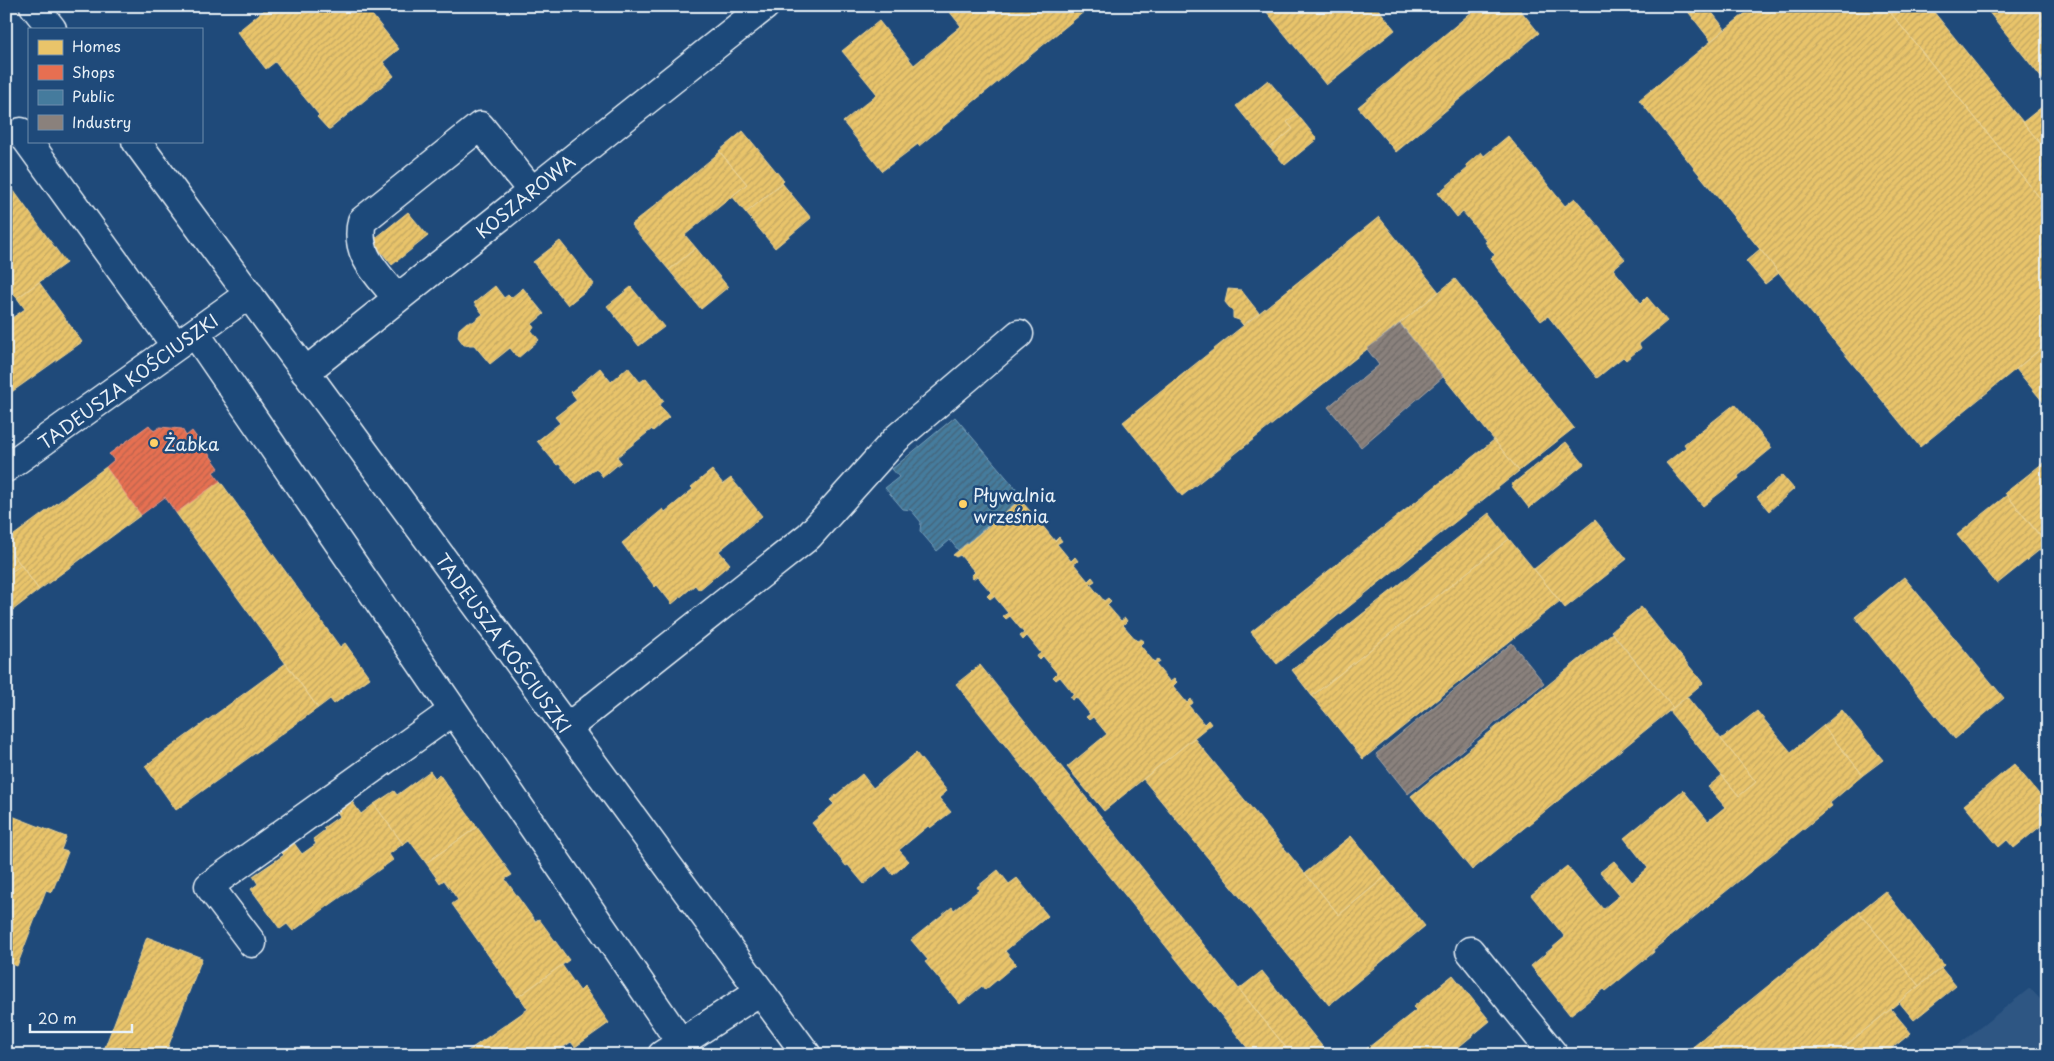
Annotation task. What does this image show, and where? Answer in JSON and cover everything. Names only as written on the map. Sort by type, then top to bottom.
[{"type":"street","points":[[34,6],[51,28]]},
{"type":"street","name":"KOSZAROWA","points":[[305,372],[532,191],[748,11]]},
{"type":"street","points":[[397,298],[365,258],[360,244],[359,232],[362,221],[480,126],[532,191]]},
{"type":"street","points":[[22,132],[28,140]]},
{"type":"street","points":[[30,142],[185,340],[453,711],[672,1049],[760,991]]},
{"type":"street","name":"TADEUSZA KOŚCIUSZKI","points":[[137,142],[807,1055]]},
{"type":"street","name":"TADEUSZA KOŚCIUSZKI","points":[[6,468],[249,294]]},
{"type":"street","points":[[567,728],[809,536],[897,438],[1018,334]]},
{"type":"street","points":[[252,943],[209,886],[453,711]]},
{"type":"street","points":[[1470,951],[1554,1055]]},
{"type":"shaded area","points":[[2030,988],[2048,1008],[2048,1055],[1945,1055]]},
{"type":"building: Homes","points":[[269,6],[365,6],[399,49],[383,62],[394,76],[328,129],[317,117],[319,115],[275,62],[266,69],[237,32]]},
{"type":"building: Homes","points":[[945,6],[1091,6],[919,146],[918,144],[882,171],[843,122],[877,94],[842,51],[879,21],[914,65],[961,26]]},
{"type":"building: Homes","points":[[1262,6],[1376,6],[1395,30],[1326,85]]},
{"type":"building: Homes","points":[[1479,6],[1517,6],[1539,33],[1396,152],[1358,107]]},
{"type":"building: Homes","points":[[1690,6],[1707,6],[1725,29],[1711,41],[1686,9]]},
{"type":"building: Homes","points":[[1754,6],[1885,6],[2048,208],[2048,343],[1920,447],[1639,100]]},
{"type":"building: Homes","points":[[1885,6],[1929,6],[2048,153],[2048,208]]},
{"type":"building: Homes","points":[[1984,6],[2040,6],[2048,16],[2048,86]]},
{"type":"building: Homes","points":[[1268,80],[1297,114],[1287,122],[1293,129],[1270,148],[1236,106]]},
{"type":"building: Homes","points":[[2048,102],[2048,153],[2023,122]]},
{"type":"building: Homes","points":[[1297,114],[1317,139],[1285,165],[1270,148],[1293,129],[1287,122]]},
{"type":"building: Homes","points":[[743,131],[784,181],[746,213],[732,196],[747,184],[719,151]]},
{"type":"building: Homes","points":[[1508,136],[1565,206],[1575,198],[1625,259],[1613,269],[1641,303],[1647,297],[1667,321],[1639,344],[1641,348],[1626,360],[1623,357],[1597,378],[1548,316],[1541,321],[1497,268],[1491,258],[1495,255],[1485,242],[1487,241],[1463,212],[1457,217],[1438,193],[1468,168],[1466,165],[1481,152],[1484,156]]},
{"type":"building: Homes","points":[[720,152],[747,184],[685,235],[696,248],[669,270],[631,225]]},
{"type":"building: Homes","points":[[6,180],[66,263],[17,298],[6,283]]},
{"type":"building: Homes","points":[[782,183],[811,218],[775,248],[746,213]]},
{"type":"building: Homes","points":[[408,212],[428,236],[392,265],[372,241]]},
{"type":"building: Homes","points":[[1379,217],[1439,292],[1182,496],[1123,422]]},
{"type":"building: Homes","points":[[560,241],[594,284],[568,305],[533,262]]},
{"type":"building: Homes","points":[[696,248],[728,287],[701,309],[669,270]]},
{"type":"building: Homes","points":[[1760,249],[1779,273],[1765,284],[1746,261]]},
{"type":"building: Homes","points":[[1455,279],[1574,428],[1519,471],[1400,323]]},
{"type":"building: Homes","points":[[39,282],[82,342],[6,396],[6,322],[25,309],[17,298]]},
{"type":"building: Homes","points":[[495,286],[504,298],[508,295],[511,298],[523,288],[544,314],[532,324],[534,328],[531,330],[539,340],[518,358],[510,348],[490,364],[474,345],[464,345],[458,337],[459,329],[467,322],[473,322],[483,314],[474,303]]},
{"type":"building: Homes","points":[[631,287],[664,327],[639,346],[607,306]]},
{"type":"building: Homes","points":[[1228,289],[1241,290],[1259,313],[1243,325],[1239,320],[1233,318],[1233,312],[1225,302]]},
{"type":"building: Homes","points":[[2048,343],[2048,408],[2016,369]]},
{"type":"building: Homes","points":[[628,367],[640,382],[646,378],[664,401],[659,405],[669,417],[617,457],[621,462],[603,477],[596,468],[576,484],[537,441],[560,423],[555,417],[577,400],[571,392],[600,368],[611,382]]},
{"type":"building: Homes","points":[[1735,404],[1772,448],[1738,476],[1739,478],[1703,506],[1666,463],[1686,447],[1684,444]]},
{"type":"building: Homes","points":[[1494,440],[1519,471],[1277,664],[1251,632]]},
{"type":"building: Homes","points":[[1566,442],[1584,464],[1529,508],[1511,485]]},
{"type":"building: Homes","points":[[2048,459],[2048,544],[2047,545],[2005,493]]},
{"type":"building: Homes","points":[[106,467],[141,515],[39,590],[6,545],[6,541]]},
{"type":"building: Homes","points":[[712,470],[723,484],[731,478],[762,516],[719,551],[730,564],[699,590],[695,585],[672,604],[657,585],[655,587],[622,543],[663,509],[665,512],[693,489],[691,487]]},
{"type":"building: Homes","points":[[1782,475],[1794,489],[1769,511],[1757,497]]},
{"type":"building: Homes","points":[[220,481],[340,647],[345,643],[370,678],[334,704],[330,699],[318,708],[176,513]]},
{"type":"building: Homes","points":[[2007,495],[2047,544],[1997,584],[1957,535]]},
{"type":"building: Homes","points":[[1025,496],[1028,499],[1023,503],[1038,520],[1042,517],[1045,521],[1041,524],[1055,541],[1059,537],[1062,541],[1057,544],[1071,561],[1075,557],[1078,561],[1074,564],[1088,581],[1092,577],[1095,581],[1090,584],[1104,601],[1108,598],[1111,601],[1107,605],[1121,621],[1125,618],[1127,621],[1123,625],[1137,641],[1141,639],[1144,641],[1140,645],[1154,662],[1158,659],[1160,662],[1156,665],[1170,682],[1174,679],[1177,682],[1173,686],[1187,703],[1191,699],[1193,703],[1189,706],[1204,724],[1208,720],[1211,724],[1104,811],[1067,767],[1107,734],[1093,717],[1089,720],[1086,717],[1090,714],[1076,697],[1072,700],[1070,697],[1074,694],[1060,677],[1056,680],[1053,677],[1057,673],[1043,656],[1039,660],[1037,656],[1041,653],[1027,636],[1023,640],[1020,636],[1024,633],[1010,616],[1006,619],[1003,616],[1008,613],[994,596],[990,599],[987,596],[991,592],[977,576],[973,579],[971,576],[975,572],[960,555],[956,557],[953,555]]},
{"type":"building: Homes","points":[[1489,513],[1509,539],[1312,696],[1292,670]]},
{"type":"building: Homes","points":[[1595,520],[1627,559],[1565,608],[1534,569]]},
{"type":"building: Homes","points":[[1509,539],[1560,601],[1363,759],[1312,696]]},
{"type":"building: Homes","points":[[6,545],[21,565],[6,576]]},
{"type":"building: Homes","points":[[21,565],[39,590],[13,610],[6,601],[6,576]]},
{"type":"building: Homes","points":[[1904,577],[2004,698],[1955,739],[1855,617]]},
{"type":"building: Homes","points":[[1641,607],[1703,683],[1673,708],[1611,631]]},
{"type":"building: Homes","points":[[1612,633],[1673,708],[1472,870],[1411,796]]},
{"type":"building: Homes","points":[[286,663],[318,708],[176,810],[145,766]]},
{"type":"building: Homes","points":[[980,665],[1292,1055],[1253,1055],[956,684]]},
{"type":"building: Homes","points":[[1687,697],[1756,782],[1739,796],[1669,711]]},
{"type":"building: Homes","points":[[1842,710],[1883,760],[1863,775],[1823,726]]},
{"type":"building: Homes","points":[[1757,711],[1791,752],[1823,726],[1863,775],[1830,803],[1832,806],[1653,950],[1654,952],[1606,991],[1604,989],[1570,1015],[1531,966],[1565,937],[1531,895],[1567,866],[1603,909],[1620,895],[1600,872],[1614,861],[1632,882],[1648,868],[1624,838],[1683,790],[1708,821],[1725,807],[1708,787],[1722,775],[1739,796],[1756,782],[1721,739]]},
{"type":"building: Homes","points":[[1194,738],[1339,915],[1385,877],[1425,926],[1329,1005],[1143,779]]},
{"type":"building: Homes","points":[[916,753],[947,791],[939,798],[951,812],[930,828],[928,826],[899,850],[909,861],[893,875],[886,866],[864,884],[848,865],[846,866],[812,823],[834,804],[830,800],[862,774],[873,788]]},
{"type":"building: Homes","points":[[2014,764],[2048,805],[2041,813],[2047,821],[2014,848],[2007,840],[1999,847],[1964,805]]},
{"type":"building: Homes","points":[[430,771],[435,778],[439,774],[477,827],[426,863],[409,840],[403,844],[374,804],[394,791],[397,795]]},
{"type":"building: Homes","points":[[348,796],[361,814],[374,804],[403,844],[389,854],[393,860],[293,931],[287,924],[280,929],[251,889],[258,884],[253,876],[284,855],[281,852],[294,843],[302,854],[316,844],[313,839],[325,830],[323,828],[340,816],[333,806]]},
{"type":"building: Homes","points":[[12,816],[66,837],[61,850],[68,852],[52,892],[46,890],[17,966],[6,962],[6,831]]},
{"type":"building: Homes","points":[[477,827],[512,875],[505,879],[535,921],[539,919],[569,960],[518,997],[452,904],[458,900],[444,880],[440,883],[426,863]]},
{"type":"building: Homes","points":[[1351,836],[1385,877],[1339,915],[1305,873]]},
{"type":"building: Homes","points":[[998,870],[1009,884],[1017,878],[1048,916],[1005,951],[1016,964],[985,990],[982,986],[960,1004],[925,962],[928,960],[911,940],[952,907],[954,910],[979,890],[977,887]]},
{"type":"building: Homes","points":[[1885,891],[1944,965],[1919,986],[1859,912]]},
{"type":"building: Homes","points":[[1859,912],[1919,986],[1834,1055],[1683,1055]]},
{"type":"building: Homes","points":[[147,937],[202,958],[165,1055],[102,1055]]},
{"type":"building: Homes","points":[[562,965],[580,991],[584,987],[609,1023],[575,1047],[571,1042],[552,1055],[462,1055],[528,1009],[519,996]]},
{"type":"building: Homes","points":[[1941,968],[1956,986],[1914,1020],[1899,1002]]},
{"type":"building: Homes","points":[[1262,971],[1329,1055],[1292,1055],[1239,989]]},
{"type":"building: Homes","points":[[1453,975],[1490,1021],[1449,1055],[1367,1055],[1364,1051],[1416,1010],[1413,1007]]},
{"type":"building: Homes","points":[[1891,1009],[1911,1033],[1884,1055],[1834,1055]]},
{"type":"building: Shops","points":[[149,425],[154,431],[160,427],[182,429],[186,436],[192,431],[219,468],[213,472],[220,481],[176,513],[165,497],[141,515],[106,467],[114,460],[109,454]]},
{"type":"building: Public","points":[[955,417],[1023,497],[958,550],[950,540],[937,551],[920,531],[921,522],[911,510],[903,509],[885,488],[899,477],[892,469]]},
{"type":"building: Industry","points":[[1400,324],[1443,377],[1361,447],[1328,407],[1379,365],[1367,349]]},
{"type":"building: Industry","points":[[1512,643],[1544,683],[1408,794],[1376,754]]},
{"type":"place","name":"Żabka","points":[[154,443]]},
{"type":"place","name":"Pływalnia września","points":[[963,504]]}]
